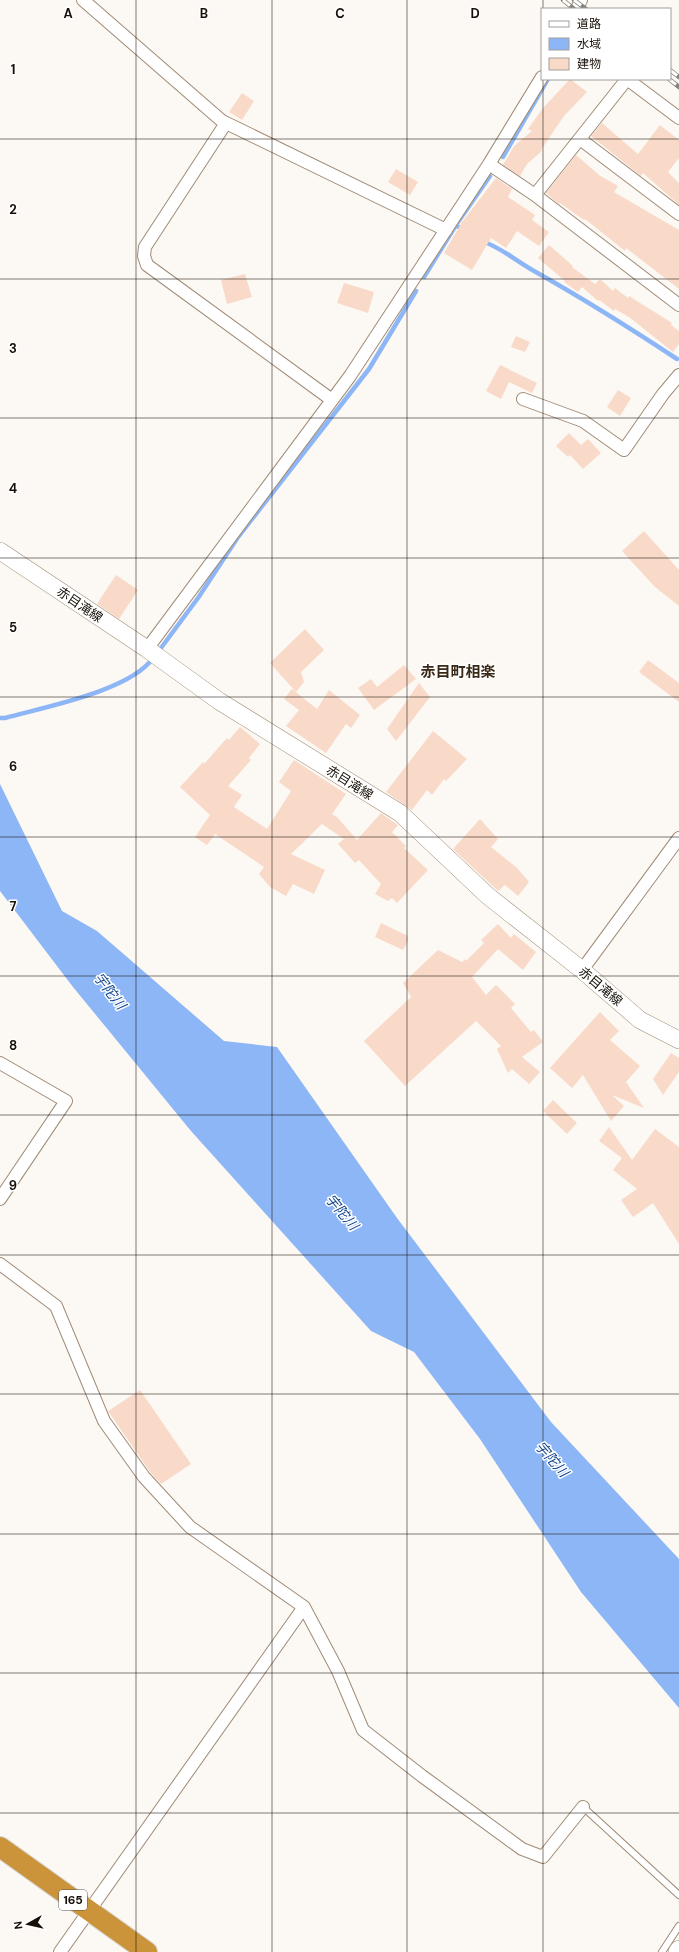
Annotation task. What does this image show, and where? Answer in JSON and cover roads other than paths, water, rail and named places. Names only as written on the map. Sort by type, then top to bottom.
[{"type":"highway","name":"165","points":[[0,1847],[147,1952]]},
{"type":"main road","name":"赤目滝線","points":[[0,551],[154,654],[219,701],[400,813],[488,896],[582,970],[640,1020],[679,1040]]},
{"type":"street","points":[[83,0],[226,122],[446,230]]},
{"type":"street","points":[[154,654],[350,376],[489,164],[541,79]]},
{"type":"street","points":[[535,195],[626,80]]},
{"type":"street","points":[[628,80],[679,118]]},
{"type":"street","points":[[226,122],[145,248],[144,256],[147,265],[332,400]]},
{"type":"street","points":[[580,139],[679,214]]},
{"type":"street","points":[[489,164],[535,195],[679,305]]},
{"type":"street","points":[[523,399],[583,421],[624,450],[663,394],[679,375]]},
{"type":"street","points":[[582,970],[679,838]]},
{"type":"street","points":[[0,1063],[66,1101],[0,1199]]},
{"type":"street","points":[[0,1264],[56,1306],[104,1421],[144,1477],[190,1527],[304,1607],[338,1671],[363,1730],[522,1850],[543,1857],[583,1807]]},
{"type":"street","points":[[60,1952],[304,1607]]},
{"type":"lane","points":[[583,1807],[679,1895]]},
{"type":"lane","points":[[662,1952],[679,1926]]},
{"type":"water","name":"宇陀川","points":[[0,784],[62,911],[97,931],[224,1041],[277,1047],[397,1218],[551,1422],[679,1559],[679,1708],[581,1592],[480,1439],[414,1352],[371,1331],[191,1131],[73,987],[0,891]]},
{"type":"waterway","points":[[503,157],[547,80]]},
{"type":"waterway","points":[[458,222],[490,176]]},
{"type":"waterway","points":[[424,277],[456,225],[464,231]]},
{"type":"waterway","points":[[482,241],[502,251],[589,303],[677,359]]},
{"type":"waterway","points":[[158,652],[198,598],[238,537],[369,369],[416,291]]},
{"type":"waterway","points":[[0,718],[63,703],[106,689],[126,680],[142,670],[153,658]]},
{"type":"railway","points":[[563,0],[573,8]]},
{"type":"railway","points":[[574,0],[585,8]]},
{"type":"railway","points":[[671,71],[679,77]]},
{"type":"railway","points":[[670,80],[679,87]]},
{"type":"district","name":"赤目町相楽","points":[[458,672]]}]
